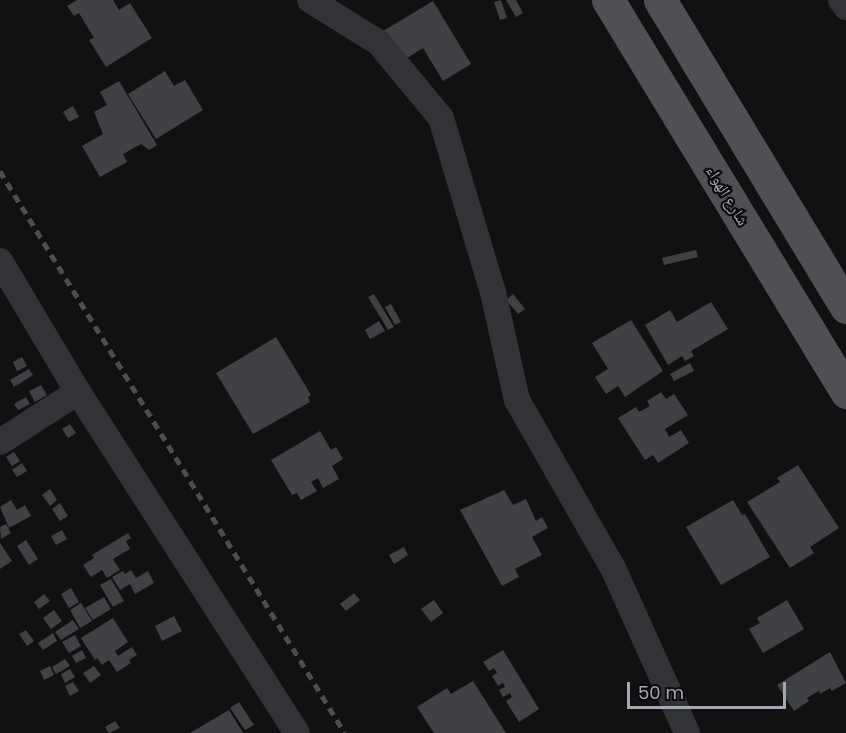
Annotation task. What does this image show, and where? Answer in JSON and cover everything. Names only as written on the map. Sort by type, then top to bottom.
[{"type":"main road","name":"شارع الهواء","points":[[608,0],[846,392]]},
{"type":"main road","points":[[660,0],[846,307]]},
{"type":"street","points":[[309,0],[380,43],[441,118],[493,292],[517,400],[613,568],[687,733]]},
{"type":"street","points":[[841,0],[846,7]]},
{"type":"street","points":[[0,261],[8,291],[78,392],[297,733]]},
{"type":"street","points":[[0,442],[78,392]]},
{"type":"building","points":[[77,0],[113,0],[119,10],[130,3],[152,38],[106,67],[89,40],[94,38],[79,13],[74,16],[67,6]]},
{"type":"building","points":[[501,0],[507,18],[500,20],[494,2]]},
{"type":"building","points":[[506,0],[516,0],[523,13],[516,17]]},
{"type":"building","points":[[433,1],[471,64],[443,81],[423,48],[401,62],[378,34]]},
{"type":"building","points":[[165,71],[174,86],[185,80],[203,110],[156,139],[128,94]]},
{"type":"building","points":[[119,81],[157,145],[149,150],[141,144],[123,154],[127,162],[100,177],[82,146],[103,134],[94,112],[107,105],[100,92]]},
{"type":"building","points":[[73,106],[79,117],[69,122],[63,112]]},
{"type":"building","points":[[696,250],[698,257],[664,265],[662,258]]},
{"type":"building","points":[[374,294],[394,327],[388,330],[368,297]]},
{"type":"building","points":[[513,294],[525,309],[518,314],[506,300]]},
{"type":"building","points":[[711,302],[728,329],[691,351],[694,356],[685,361],[682,356],[668,365],[645,325],[670,310],[677,322]]},
{"type":"building","points":[[391,304],[401,322],[395,325],[385,307]]},
{"type":"building","points":[[631,320],[663,371],[625,397],[618,386],[606,394],[595,377],[608,369],[592,343]]},
{"type":"building","points":[[379,321],[385,331],[370,339],[365,330]]},
{"type":"building","points":[[276,337],[311,395],[308,397],[310,402],[253,434],[216,373]]},
{"type":"building","points":[[22,357],[27,366],[17,371],[13,362]]},
{"type":"building","points":[[690,363],[694,371],[674,381],[670,374]]},
{"type":"building","points":[[29,369],[33,375],[14,387],[10,380]]},
{"type":"building","points":[[41,385],[47,395],[35,402],[29,391]]},
{"type":"building","points":[[661,392],[666,399],[674,394],[688,415],[665,429],[669,437],[681,430],[689,443],[658,463],[653,455],[645,460],[618,418],[636,407],[639,412],[650,406],[647,401]]},
{"type":"building","points":[[26,397],[30,404],[18,410],[14,404]]},
{"type":"building","points":[[70,424],[76,433],[68,438],[62,429]]},
{"type":"building","points":[[320,431],[331,450],[336,447],[343,459],[332,466],[339,479],[323,488],[318,478],[311,482],[317,491],[301,500],[297,493],[292,495],[271,460]]},
{"type":"building","points":[[14,452],[20,461],[12,466],[6,457]]},
{"type":"building","points":[[22,463],[27,471],[17,477],[12,470]]},
{"type":"building","points":[[798,465],[839,528],[810,547],[814,553],[790,568],[747,502],[780,482],[777,478]]},
{"type":"building","points":[[50,489],[57,500],[50,506],[42,495]]},
{"type":"building","points":[[504,490],[513,505],[526,499],[536,521],[542,517],[548,528],[532,537],[542,555],[515,569],[519,577],[502,586],[460,510]]},
{"type":"building","points":[[11,500],[17,510],[25,505],[31,516],[9,528],[0,507]]},
{"type":"building","points":[[733,500],[742,515],[745,514],[770,557],[721,585],[686,527]]},
{"type":"building","points":[[60,503],[68,516],[60,521],[52,509]]},
{"type":"building","points":[[6,524],[11,533],[1,539],[0,527]]},
{"type":"building","points":[[62,530],[67,539],[56,545],[51,536]]},
{"type":"building","points":[[128,533],[131,538],[126,541],[130,549],[113,559],[120,570],[107,578],[102,570],[91,577],[83,565],[94,558],[92,555]]},
{"type":"building","points":[[26,540],[38,559],[29,565],[17,546]]},
{"type":"building","points":[[0,543],[12,561],[0,569]]},
{"type":"building","points":[[404,547],[408,555],[394,564],[389,555]]},
{"type":"building","points":[[131,570],[136,578],[148,571],[154,583],[135,594],[130,584],[120,590],[112,577],[123,571],[125,574]]},
{"type":"building","points":[[111,579],[124,601],[113,607],[100,585]]},
{"type":"building","points":[[71,588],[79,602],[69,608],[61,594]]},
{"type":"building","points":[[354,593],[360,600],[346,611],[340,604]]},
{"type":"building","points":[[44,594],[50,601],[39,609],[34,602]]},
{"type":"building","points":[[104,597],[111,609],[93,620],[85,608]]},
{"type":"building","points":[[434,600],[443,613],[431,622],[421,609]]},
{"type":"building","points":[[787,600],[804,629],[763,653],[749,629],[760,623],[757,618]]},
{"type":"building","points":[[81,603],[92,621],[80,628],[70,610]]},
{"type":"building","points":[[54,610],[62,621],[51,629],[43,618]]},
{"type":"building","points":[[174,616],[182,631],[162,641],[155,626]]},
{"type":"building","points":[[113,618],[128,642],[115,651],[118,656],[132,647],[137,655],[129,660],[131,663],[117,672],[109,660],[102,665],[97,658],[95,660],[81,638]]},
{"type":"building","points":[[73,620],[79,629],[61,640],[55,632]]},
{"type":"building","points":[[26,630],[34,641],[27,646],[19,634]]},
{"type":"building","points":[[53,633],[57,641],[43,650],[38,643]]},
{"type":"building","points":[[75,635],[81,646],[69,653],[62,642]]},
{"type":"building","points":[[82,650],[86,658],[76,663],[72,656]]},
{"type":"building","points":[[503,650],[539,709],[519,722],[506,701],[512,697],[510,693],[503,697],[499,690],[505,687],[503,683],[498,686],[492,676],[497,673],[494,668],[489,671],[483,662]]},
{"type":"building","points":[[830,652],[846,683],[832,691],[830,688],[820,694],[819,691],[807,698],[809,701],[794,711],[777,685]]},
{"type":"building","points":[[65,659],[70,666],[56,674],[52,667]]},
{"type":"building","points":[[50,666],[54,675],[44,680],[40,671]]},
{"type":"building","points":[[94,666],[101,675],[90,683],[83,673]]},
{"type":"building","points":[[70,669],[75,677],[65,683],[61,674]]},
{"type":"building","points":[[473,681],[506,733],[434,733],[417,707],[447,688],[451,694]]},
{"type":"building","points":[[73,682],[79,691],[70,696],[65,686]]},
{"type":"building","points":[[239,702],[254,725],[245,730],[230,708]]},
{"type":"building","points":[[229,710],[243,733],[190,733]]},
{"type":"building","points":[[115,721],[120,728],[109,733],[105,727]]},
{"type":"railway","points":[[0,171],[345,733]]}]
